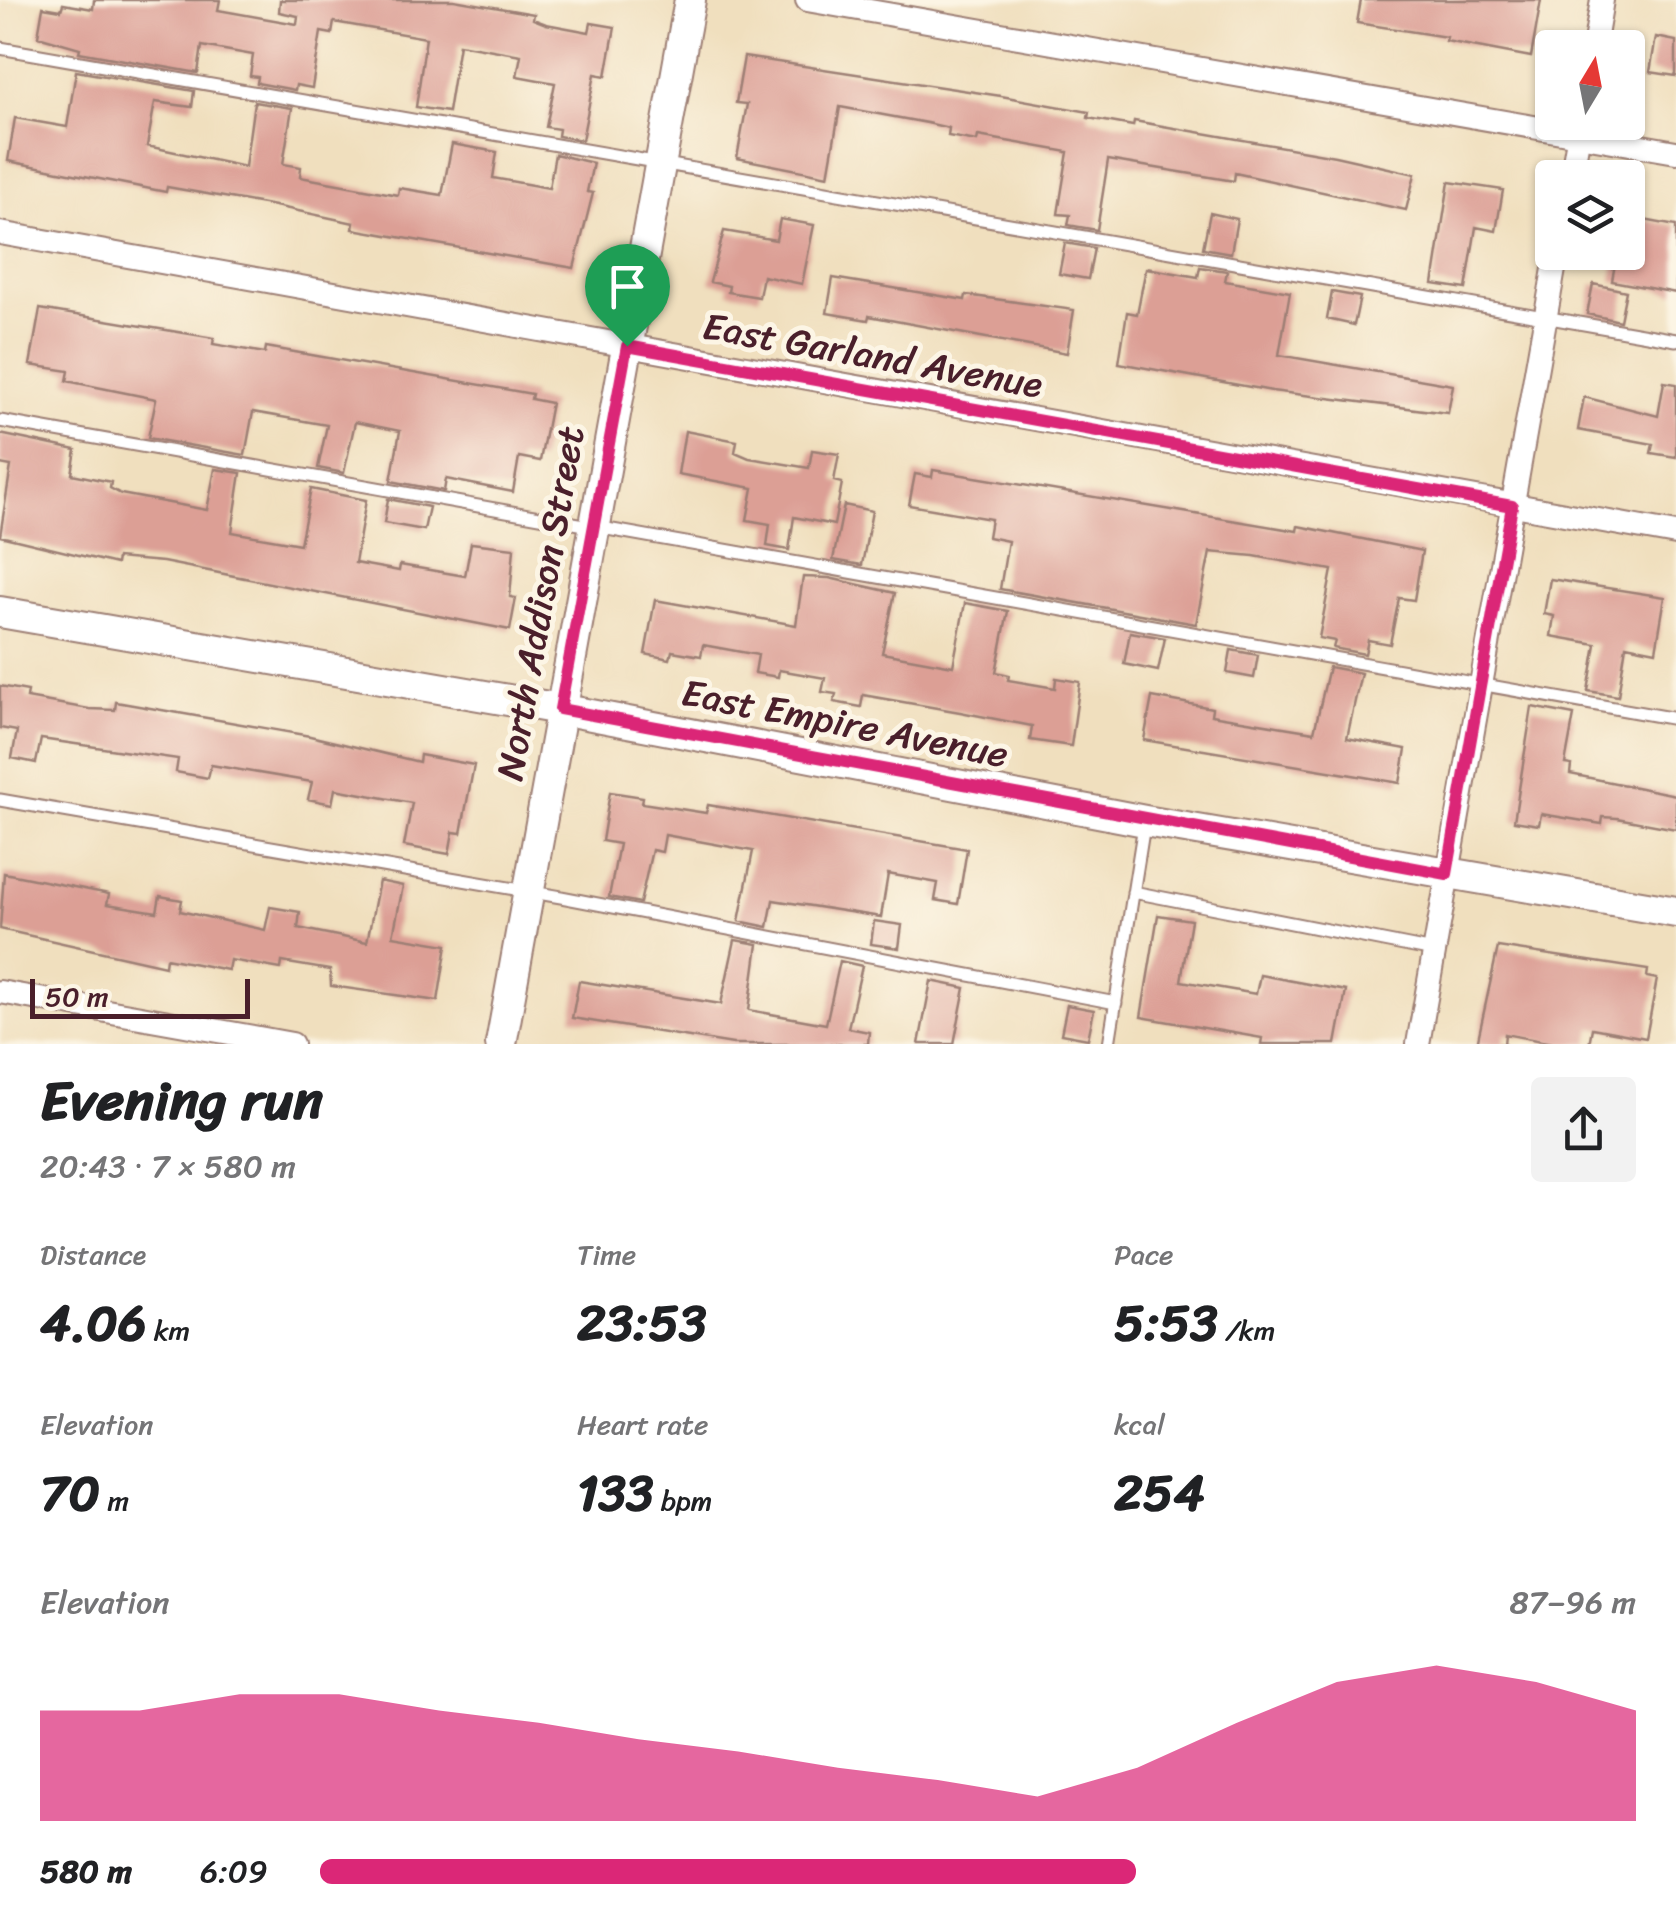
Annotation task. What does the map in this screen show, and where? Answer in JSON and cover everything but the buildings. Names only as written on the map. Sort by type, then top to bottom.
[{"type":"street","name":"North Addison Street","points":[[501,1044],[690,0]]},
{"type":"street","points":[[808,0],[1535,122]]},
{"type":"street","points":[[1597,30],[1602,0]]},
{"type":"street","points":[[1625,140],[1676,152]]},
{"type":"street","name":"East Garland Avenue","points":[[0,232],[1676,534]]},
{"type":"street","points":[[1418,1044],[1554,270]]},
{"type":"street","name":"East Empire Avenue","points":[[0,612],[560,709],[1145,820],[1676,912]]},
{"type":"street","points":[[0,992],[292,1044]]},
{"type":"lane","points":[[0,48],[1676,340]]},
{"type":"lane","points":[[0,421],[1676,719]]},
{"type":"lane","points":[[0,800],[529,891],[1116,1004]]},
{"type":"lane","points":[[1109,1044],[1145,820]]},
{"type":"lane","points":[[1134,892],[1434,951]]},
{"type":"route","points":[[627,346],[1512,506],[1447,874],[560,709],[627,346]]}]
